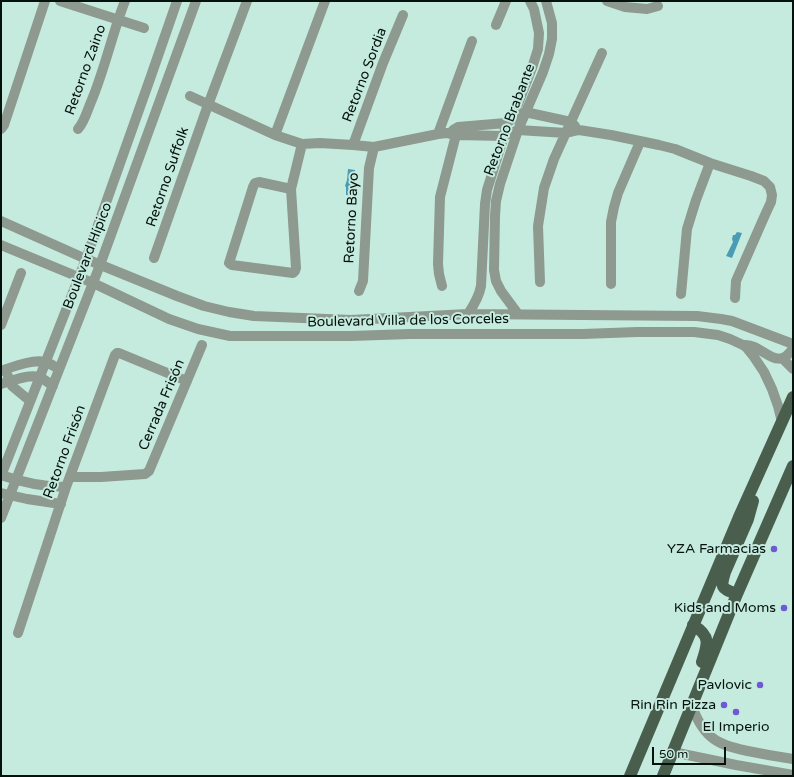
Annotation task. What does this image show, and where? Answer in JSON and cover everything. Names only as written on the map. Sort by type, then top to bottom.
[{"type":"main road","points":[[630,776],[693,625],[793,397]]},
{"type":"main road","points":[[737,594],[724,588],[722,585],[722,580],[748,519],[759,472]]},
{"type":"main road","points":[[663,776],[737,594],[791,472]]},
{"type":"main road","points":[[693,625],[700,629],[707,640],[697,679],[696,685],[698,690]]},
{"type":"street","points":[[1,129],[4,125],[45,1]]},
{"type":"street","points":[[60,1],[144,28]]},
{"type":"street","name":"Retorno Zaino","points":[[78,129],[84,120],[99,83],[118,19],[125,1]]},
{"type":"street","name":"Boulevard Hípico","points":[[1,475],[86,259],[177,1]]},
{"type":"street","name":"Boulevard Hípico","points":[[1,518],[6,495],[16,480],[100,265],[196,1]]},
{"type":"street","name":"Retorno Suffolk","points":[[154,258],[208,105],[247,1]]},
{"type":"street","points":[[275,135],[325,1]]},
{"type":"street","points":[[496,25],[506,1]]},
{"type":"street","points":[[607,1],[647,9],[658,6]]},
{"type":"street","points":[[532,5],[548,2]]},
{"type":"street","name":"Retorno Brabante","points":[[518,314],[501,291],[496,281],[494,270],[496,201],[500,184],[518,130],[543,72],[549,54],[552,39],[552,23],[548,2]]},
{"type":"street","name":"Retorno Brabante","points":[[468,314],[480,294],[487,190],[504,136],[506,123],[518,104],[538,49],[539,33],[532,5]]},
{"type":"street","name":"Retorno Sordia","points":[[353,145],[383,63],[403,15]]},
{"type":"street","points":[[442,286],[438,264],[440,197],[450,132],[472,41]]},
{"type":"street","points":[[540,282],[538,226],[544,188],[554,159],[602,53]]},
{"type":"street","points":[[190,96],[275,135],[302,144],[320,143],[374,147],[506,123],[525,112],[571,122],[579,130]]},
{"type":"street","points":[[450,132],[504,136],[518,130],[566,133],[579,130],[611,135],[675,149],[710,163],[764,181],[770,187],[772,194],[771,202],[736,281],[735,298]]},
{"type":"street","points":[[611,284],[611,222],[614,207],[618,193],[640,142]]},
{"type":"street","points":[[291,189],[259,182],[255,183],[230,260],[232,265],[293,273],[295,271],[291,189],[302,144]]},
{"type":"street","name":"Retorno Bayo","points":[[359,291],[362,281],[369,168],[374,147]]},
{"type":"street","points":[[681,294],[687,229],[710,163]]},
{"type":"street","name":"Boulevard Villa de los Corceles","points":[[1,221],[100,265],[177,296],[204,306],[254,316],[351,320],[468,314],[698,316],[721,318],[793,344]]},
{"type":"street","name":"Boulevard Villa de los Corceles","points":[[1,245],[93,283],[169,319],[198,329],[230,336],[686,332],[718,335],[746,347],[754,357],[764,372],[778,406],[782,422]]},
{"type":"street","points":[[1,326],[21,273]]},
{"type":"street","points":[[534,334],[536,315]]},
{"type":"street","points":[[718,335],[721,318]]},
{"type":"street","points":[[351,320],[351,336]]},
{"type":"street","points":[[743,346],[748,344],[768,355],[778,358],[782,358],[790,353],[793,348]]},
{"type":"street","name":"Cerrada Frisón","points":[[70,477],[101,477],[145,474],[150,469],[202,345]]},
{"type":"street","name":"Retorno Frisón","points":[[18,633],[66,487],[117,353],[187,381]]},
{"type":"street","points":[[782,358],[793,370]]},
{"type":"street","points":[[5,383],[4,370],[26,363],[36,361],[46,362],[59,370]]},
{"type":"street","points":[[5,383],[27,377],[39,377],[53,386]]},
{"type":"street","points":[[5,383],[12,386],[16,391],[30,401]]},
{"type":"street","points":[[1,475],[32,484],[66,487]]},
{"type":"street","points":[[6,495],[61,504]]},
{"type":"street","points":[[692,706],[696,718],[702,728],[720,744],[735,749],[793,759]]},
{"type":"street","points":[[673,752],[736,765],[793,773]]},
{"type":"water","points":[[348,169],[355,170],[352,195],[346,195],[345,186]]},
{"type":"water","points":[[737,232],[742,233],[732,258],[726,256],[733,242],[733,235]]},
{"type":"place","name":"YZA Farmacias","points":[[774,549]]},
{"type":"place","name":"Kids and Moms","points":[[784,608]]},
{"type":"place","name":"Pavlovic","points":[[760,685]]},
{"type":"place","name":"Rin Rin Pizza","points":[[724,705]]},
{"type":"place","name":"El Imperio","points":[[736,712]]}]
